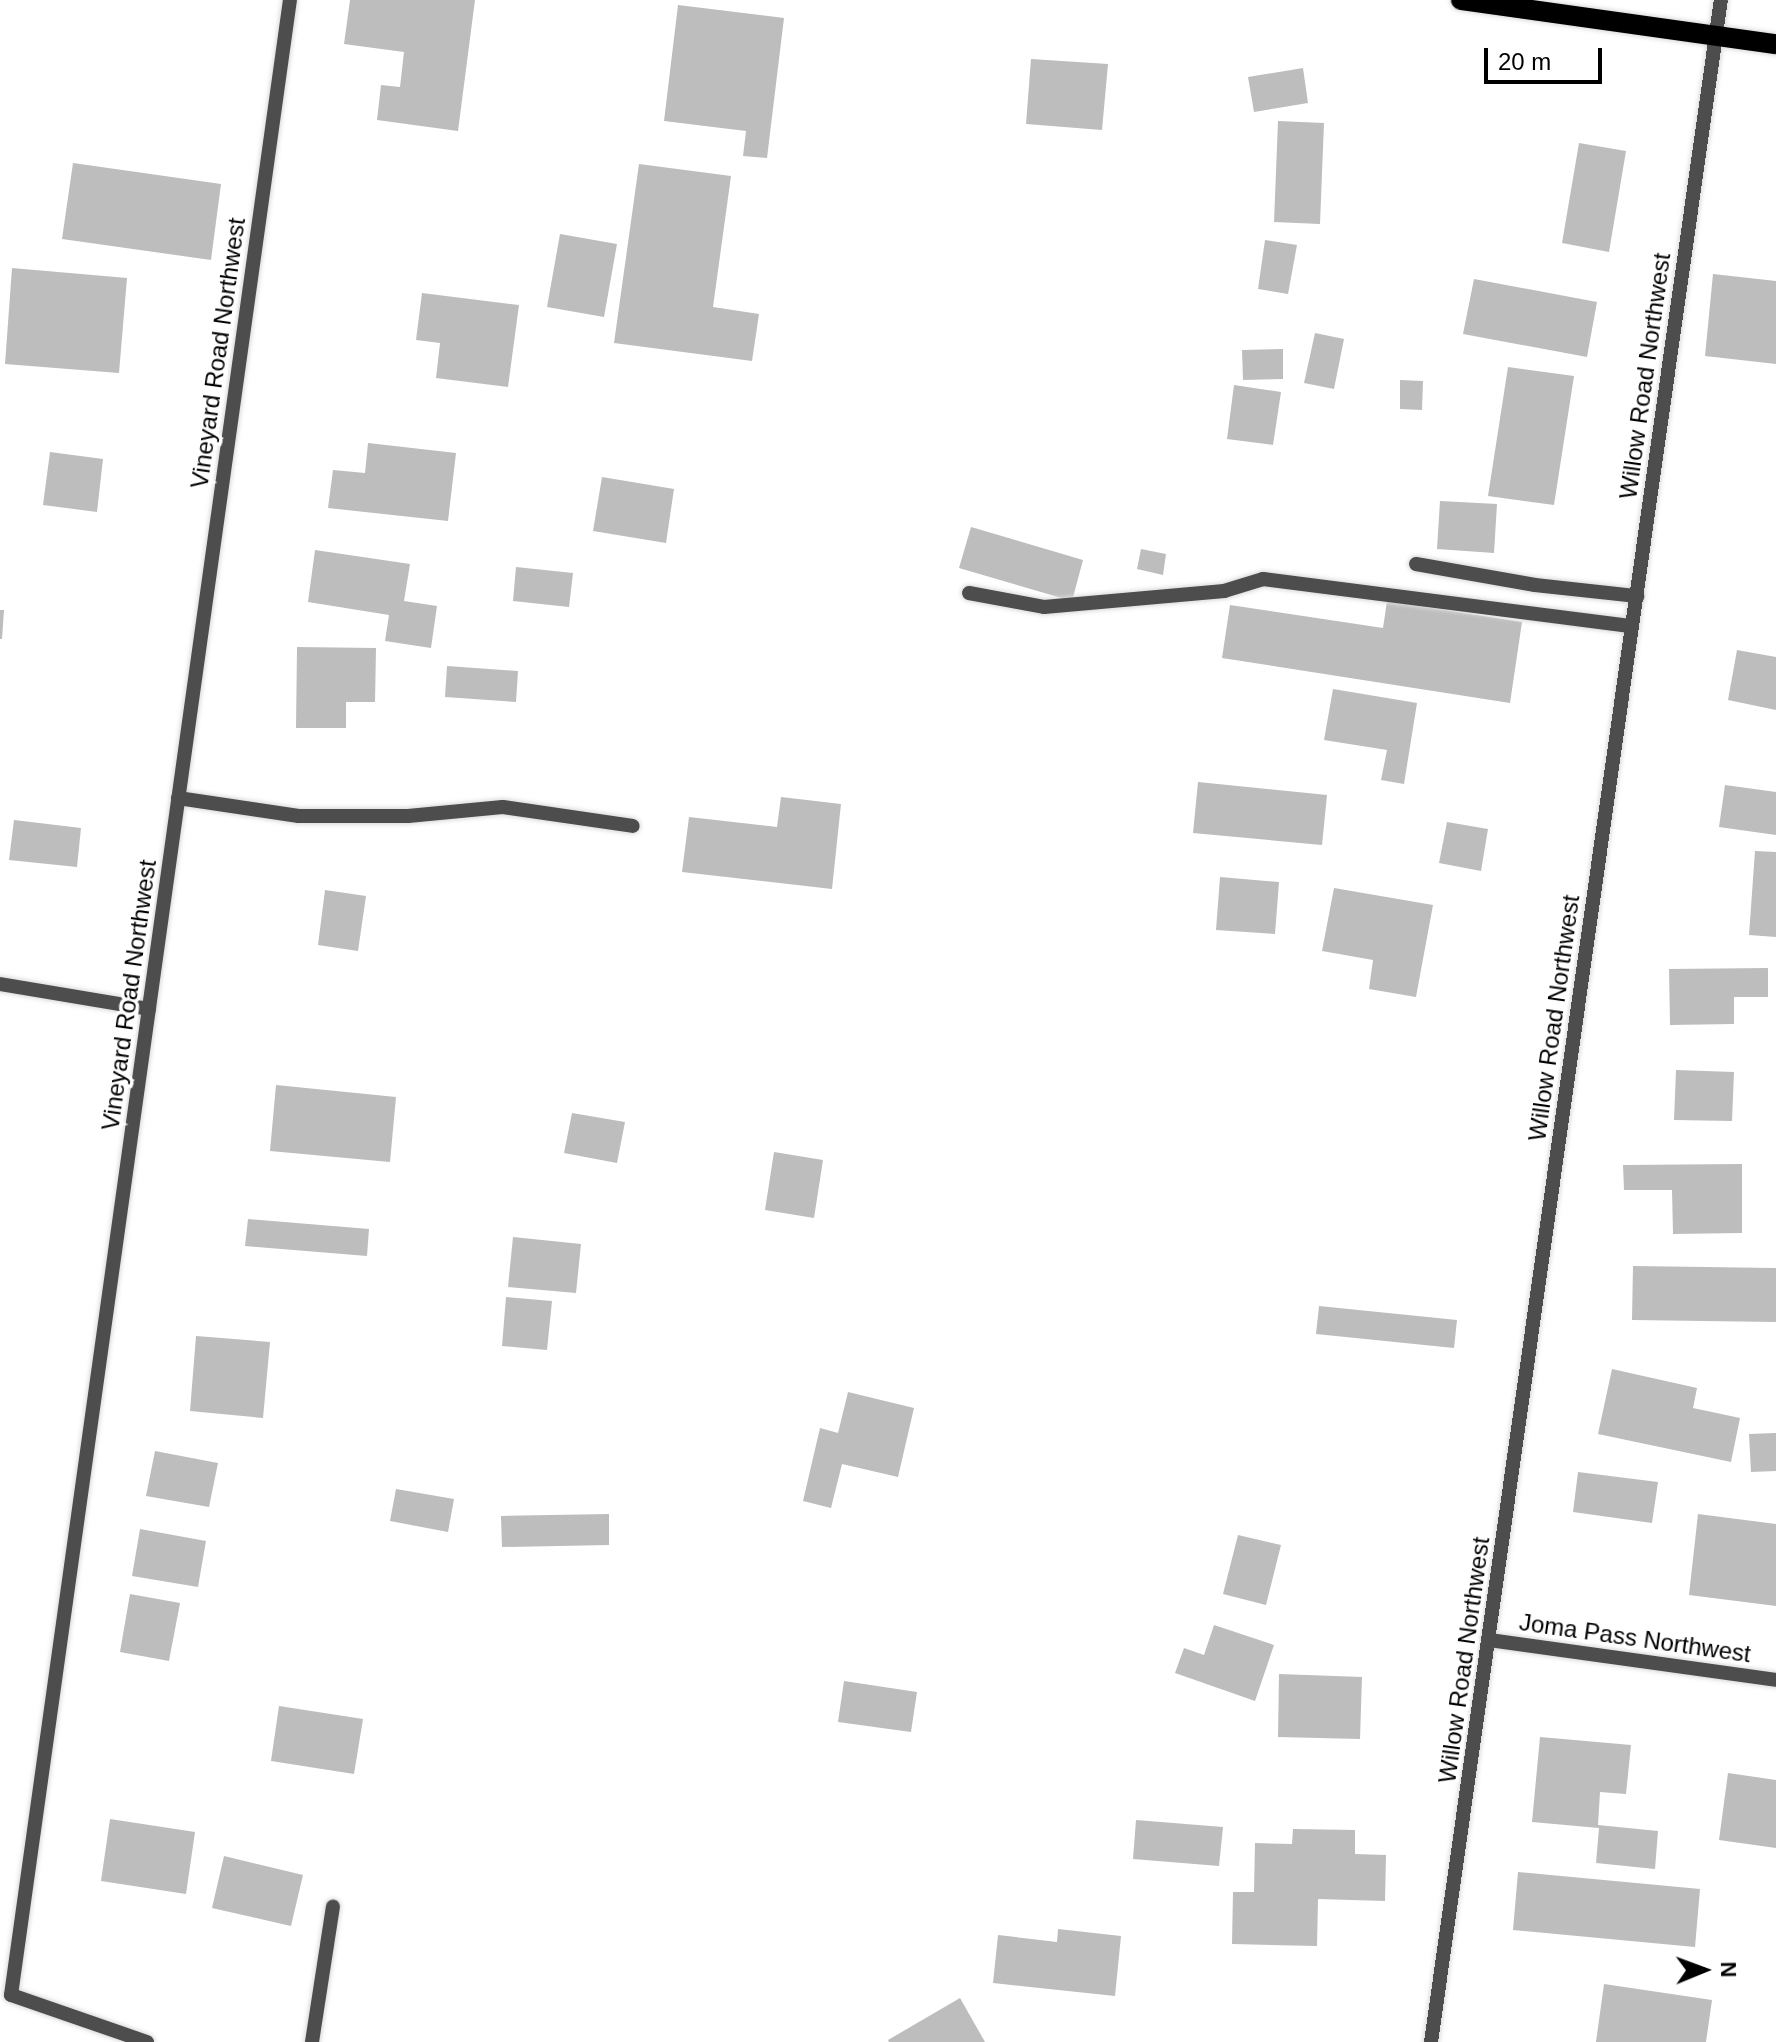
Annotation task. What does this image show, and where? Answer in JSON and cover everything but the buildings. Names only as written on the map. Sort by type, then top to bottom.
[{"type":"main road","points":[[1461,0],[1715,38],[1776,44]]},
{"type":"street","name":"Vineyard Road Northwest","points":[[147,2042],[11,1995],[290,0]]},
{"type":"street","name":"Willow Road Northwest","points":[[1431,2042],[1721,0]]},
{"type":"street","points":[[1416,564],[1535,585],[1637,596]]},
{"type":"street","points":[[969,593],[1044,607],[1224,591],[1263,579],[1632,626]]},
{"type":"street","points":[[178,798],[299,816],[408,816],[503,807],[633,826]]},
{"type":"street","points":[[0,984],[149,1009]]},
{"type":"street","name":"Joma Pass Northwest","points":[[1489,1640],[1776,1680]]},
{"type":"street","points":[[312,2042],[333,1907]]}]
